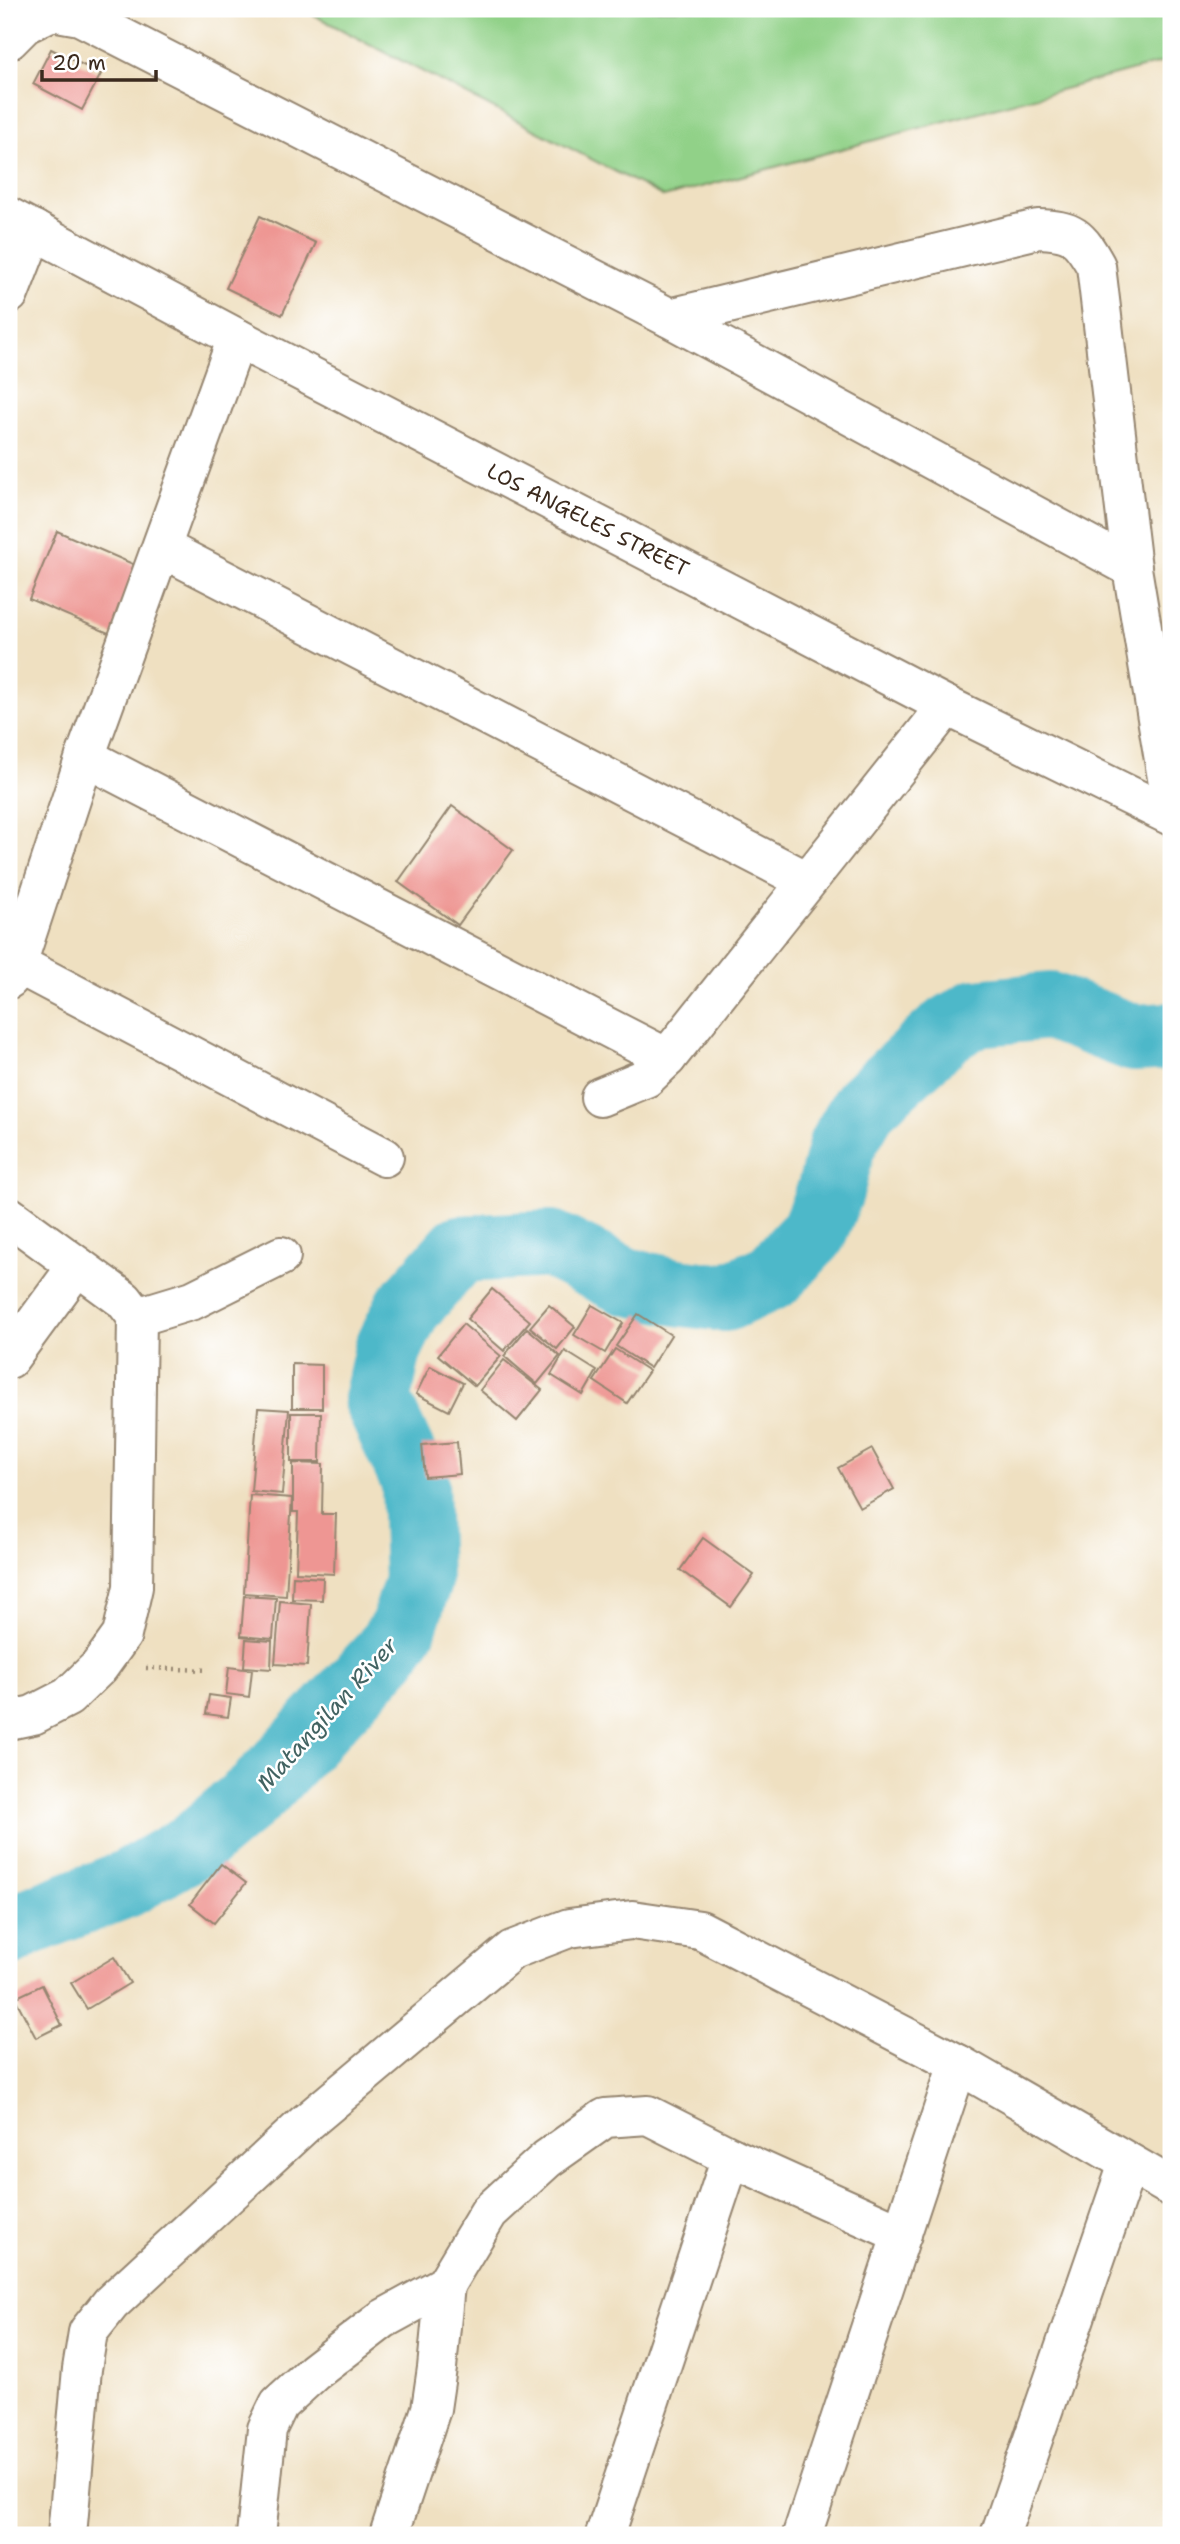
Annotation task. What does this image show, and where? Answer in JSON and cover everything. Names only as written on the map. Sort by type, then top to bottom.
[{"type":"street","points":[[9,40],[25,24],[51,11],[80,16],[670,318],[1132,568]]},
{"type":"street","points":[[9,294],[22,223]]},
{"type":"street","name":"LOS ANGELES STREET","points":[[22,223],[237,338],[947,706],[1171,816]]},
{"type":"street","points":[[670,318],[1038,229],[1061,230],[1083,243],[1096,266],[1132,568],[1171,802]]},
{"type":"street","points":[[237,338],[85,757],[13,972],[384,1157]]},
{"type":"street","points":[[162,548],[807,881]]},
{"type":"street","points":[[600,1097],[646,1079],[667,1059],[947,706]]},
{"type":"street","points":[[85,757],[667,1059]]},
{"type":"street","points":[[9,1216],[124,1300],[137,1317],[132,1587],[122,1635],[99,1667],[68,1697],[33,1716],[9,1720]]},
{"type":"street","points":[[137,1317],[193,1300],[281,1256]]},
{"type":"street","points":[[9,1359],[77,1266]]},
{"type":"street","points":[[67,2535],[82,2369],[88,2332],[111,2303],[306,2123],[512,1950],[569,1928],[632,1920],[700,1930],[958,2064],[1171,2187]]},
{"type":"street","points":[[802,2535],[958,2064]]},
{"type":"street","points":[[389,2535],[431,2409],[445,2285],[489,2212],[547,2159],[605,2118],[648,2115],[731,2157],[902,2234]]},
{"type":"street","points":[[605,2535],[731,2157]]},
{"type":"street","points":[[1000,2535],[1128,2164]]},
{"type":"street","points":[[256,2535],[267,2429],[279,2404],[314,2372],[383,2319],[445,2285]]},
{"type":"path","points":[[99,1667],[208,1670]]},
{"type":"green space","points":[[302,9],[1171,9],[1171,60],[664,197]]},
{"type":"building","points":[[51,49],[101,74],[82,110],[33,84]]},
{"type":"building","points":[[260,216],[316,243],[282,315],[226,288]]},
{"type":"building","points":[[57,531],[142,568],[113,635],[29,599]]},
{"type":"building","points":[[452,806],[513,850],[458,925],[398,882]]},
{"type":"building","points":[[492,1289],[530,1321],[504,1351],[467,1319]]},
{"type":"building","points":[[549,1305],[575,1327],[557,1349],[530,1327]]},
{"type":"building","points":[[592,1305],[623,1323],[605,1353],[574,1335]]},
{"type":"building","points":[[638,1314],[671,1335],[650,1368],[616,1346]]},
{"type":"building","points":[[463,1324],[501,1356],[475,1386],[438,1355]]},
{"type":"building","points":[[527,1328],[560,1356],[537,1384],[504,1356]]},
{"type":"building","points":[[615,1349],[649,1371],[627,1403],[594,1381]]},
{"type":"building","points":[[565,1351],[597,1371],[583,1395],[551,1375]]},
{"type":"building","points":[[504,1360],[542,1390],[517,1421],[480,1390]]},
{"type":"building","points":[[292,1364],[322,1365],[322,1408],[292,1408]]},
{"type":"building","points":[[430,1366],[463,1383],[449,1411],[416,1394]]},
{"type":"building","points":[[258,1408],[289,1410],[282,1494],[251,1491]]},
{"type":"building","points":[[291,1413],[321,1413],[320,1462],[291,1462]]},
{"type":"building","points":[[457,1442],[460,1474],[425,1477],[422,1445]]},
{"type":"building","points":[[872,1449],[894,1489],[860,1508],[838,1468]]},
{"type":"building","points":[[293,1463],[323,1464],[322,1514],[336,1514],[334,1574],[296,1572],[298,1512],[293,1512]]},
{"type":"building","points":[[250,1495],[292,1498],[286,1596],[244,1593]]},
{"type":"building","points":[[703,1538],[754,1575],[731,1607],[680,1570]]},
{"type":"building","points":[[293,1576],[323,1578],[322,1600],[292,1599]]},
{"type":"building","points":[[244,1596],[276,1598],[273,1639],[241,1636]]},
{"type":"building","points":[[280,1601],[311,1604],[307,1666],[275,1664]]},
{"type":"building","points":[[246,1639],[272,1641],[271,1669],[244,1667]]},
{"type":"building","points":[[229,1667],[252,1670],[249,1697],[226,1694]]},
{"type":"building","points":[[209,1695],[231,1698],[228,1717],[206,1714]]},
{"type":"building","points":[[221,1864],[246,1883],[214,1923],[190,1904]]},
{"type":"building","points":[[114,1957],[130,1983],[87,2009],[71,1983]]},
{"type":"building","points":[[42,1985],[62,2025],[36,2038],[15,1998]]},
{"type":"waterway","name":"Matangilan River","points":[[9,1933],[23,1924],[126,1884],[193,1846],[258,1791],[383,1657],[403,1628],[418,1581],[415,1482],[377,1400],[388,1349],[408,1308],[460,1249],[551,1244],[625,1281],[677,1292],[725,1298],[773,1276],[813,1233],[830,1192],[842,1145],[865,1105],[946,1031],[976,1013],[1050,1006],[1134,1038],[1171,1036]]}]
